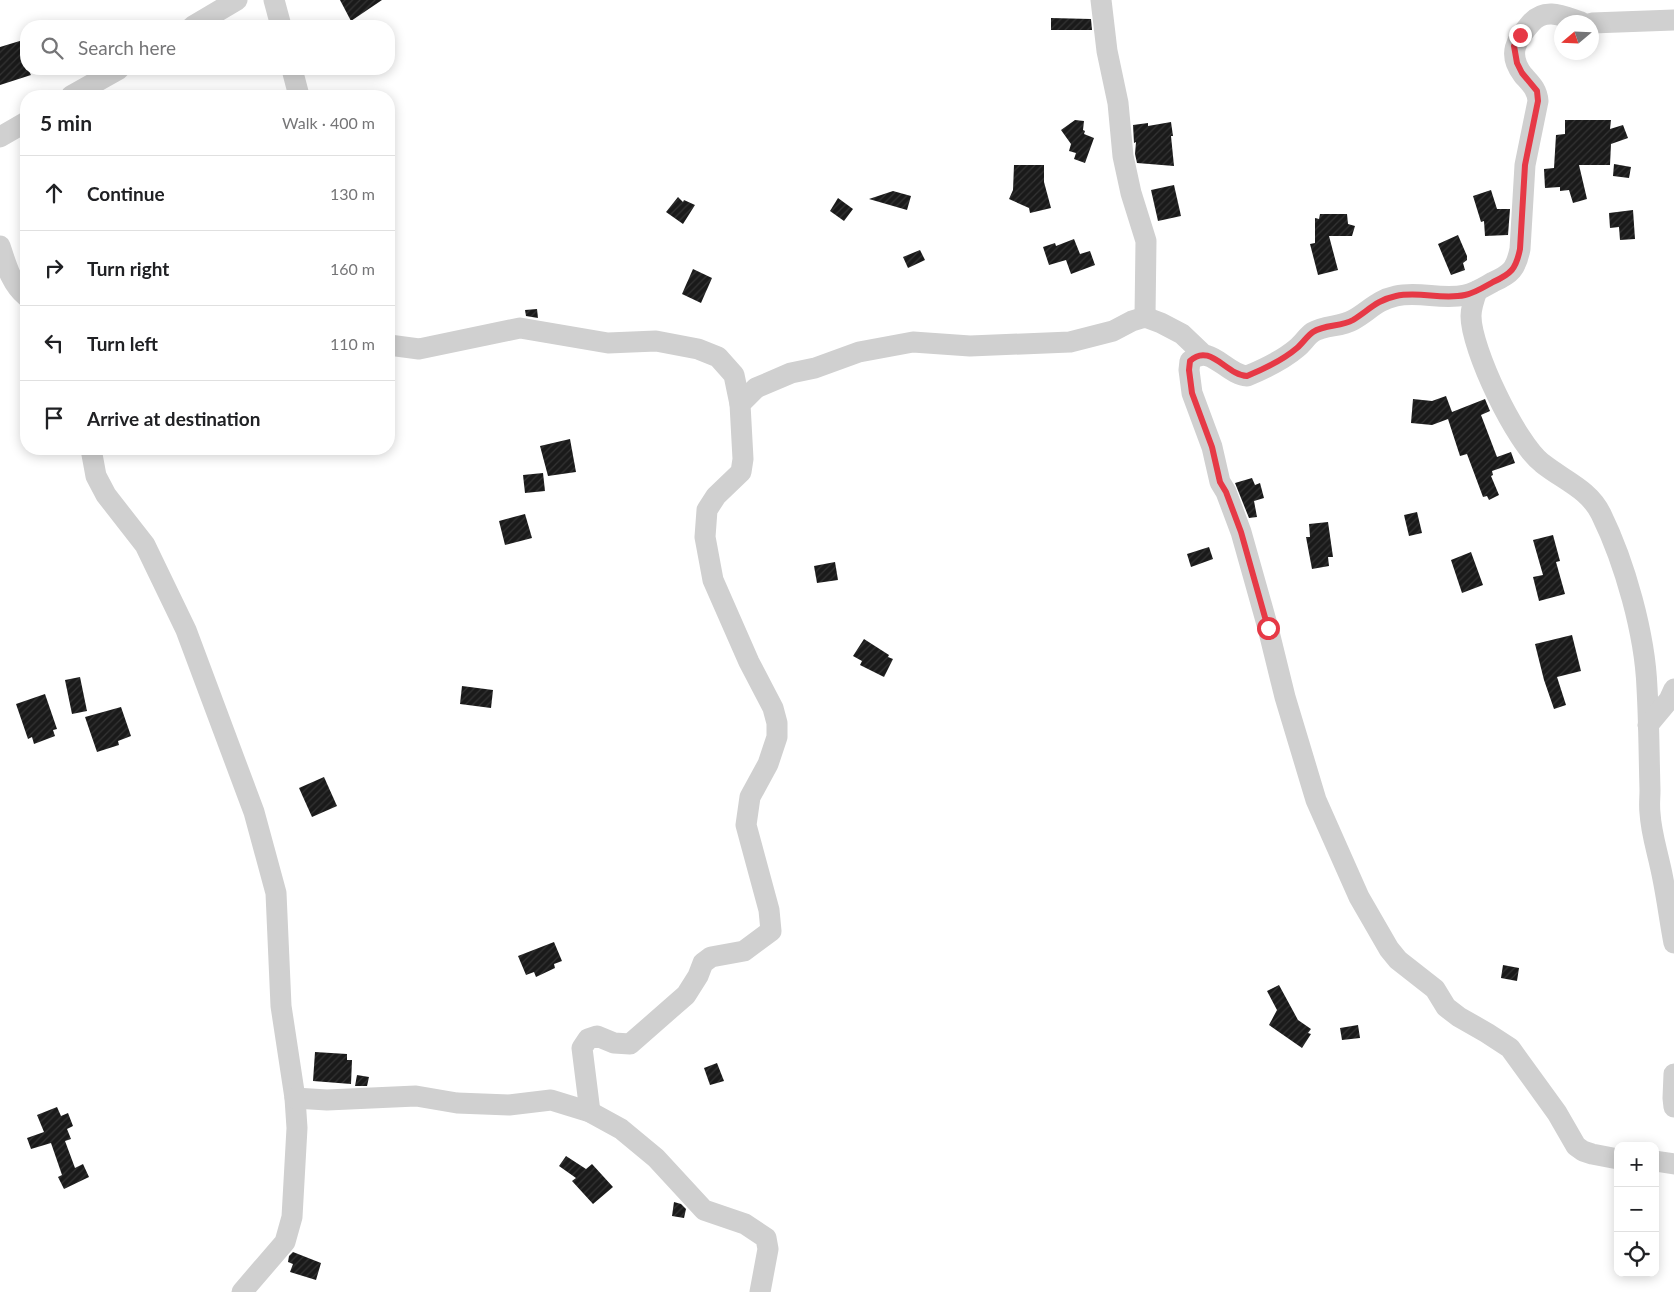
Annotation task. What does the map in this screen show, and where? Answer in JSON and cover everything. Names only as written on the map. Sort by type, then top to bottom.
[{"type":"street","points":[[202,20],[237,0]]},
{"type":"street","points":[[274,0],[279,20]]},
{"type":"street","points":[[1101,0],[1107,51],[1118,103],[1123,156],[1131,193],[1146,241],[1145,317]]},
{"type":"street","points":[[740,404],[756,388],[791,373],[815,368],[859,352],[913,342],[970,346],[1070,342],[1113,331],[1132,321],[1145,317],[1161,322],[1182,334],[1203,354],[1233,372],[1241,376],[1247,376],[1296,349],[1312,332],[1351,321],[1371,306],[1386,299],[1406,294],[1452,296],[1478,291],[1507,276],[1517,262],[1520,249],[1525,165],[1538,101],[1537,91],[1522,73],[1517,63],[1514,46],[1520,35],[1536,18],[1548,13],[1562,15]]},
{"type":"street","points":[[1599,23],[1674,20]]},
{"type":"street","points":[[82,90],[108,75]]},
{"type":"street","points":[[294,75],[297,90]]},
{"type":"street","points":[[0,137],[20,125]]},
{"type":"street","points":[[0,246],[12,277],[20,291]]},
{"type":"street","points":[[1478,291],[1472,305],[1472,329],[1495,392],[1512,426],[1541,463],[1573,484],[1594,501],[1630,588],[1640,634],[1648,688],[1652,836],[1660,865],[1674,942]]},
{"type":"street","points":[[395,346],[418,349],[520,328],[608,343],[656,341],[698,349],[718,357],[734,375],[740,404],[743,459],[741,472],[716,496],[707,510],[705,537],[713,580],[749,662],[773,708],[777,723],[777,738],[768,764],[750,797],[746,825],[769,910],[771,931],[744,950],[711,957],[703,962],[698,976],[686,994],[630,1044],[614,1043],[597,1036],[588,1039],[582,1048],[590,1112]]},
{"type":"street","points":[[1203,354],[1196,356],[1190,361],[1189,370],[1192,393],[1212,447],[1220,482],[1226,492],[1241,532],[1285,697],[1316,800],[1359,896],[1398,960],[1435,989],[1446,1007],[1510,1048],[1557,1113],[1576,1146],[1592,1154],[1614,1158]]},
{"type":"street","points":[[92,455],[96,476],[106,495],[145,545],[186,630],[254,812],[276,893],[281,1006],[295,1098],[297,1128],[292,1217],[286,1242],[242,1292]]},
{"type":"street","points":[[1648,725],[1669,700],[1674,689]]},
{"type":"street","points":[[1674,1074],[1674,1107]]},
{"type":"street","points":[[295,1098],[327,1100],[416,1096],[457,1103],[509,1106],[551,1100],[590,1112],[621,1129],[656,1158],[704,1210],[745,1224],[766,1238],[768,1249],[760,1292]]},
{"type":"street","points":[[1659,1162],[1674,1164]]},
{"type":"building","points":[[340,0],[382,0],[352,20],[350,20]]},
{"type":"building","points":[[1051,18],[1091,19],[1092,30],[1051,30]]},
{"type":"building","points":[[20,41],[20,75],[31,75],[0,85],[0,47]]},
{"type":"building","points":[[1075,120],[1084,121],[1084,134],[1094,138],[1085,163],[1074,159],[1076,153],[1069,151],[1071,144],[1061,130]]},
{"type":"building","points":[[1565,120],[1611,120],[1610,129],[1623,125],[1628,138],[1611,144],[1610,165],[1579,165],[1587,199],[1573,203],[1569,190],[1560,191],[1560,187],[1545,188],[1544,169],[1554,168],[1556,135],[1565,134]]},
{"type":"building","points":[[1171,122],[1174,166],[1137,163],[1133,125],[1148,123],[1148,126]]},
{"type":"building","points":[[1614,164],[1631,167],[1629,178],[1613,176]]},
{"type":"building","points":[[1014,165],[1044,165],[1044,182],[1051,208],[1030,213],[1029,208],[1009,199],[1013,190]]},
{"type":"building","points":[[1174,185],[1181,216],[1158,221],[1151,190]]},
{"type":"building","points":[[1491,190],[1497,209],[1510,209],[1508,235],[1485,236],[1484,221],[1481,222],[1473,196]]},
{"type":"building","points":[[893,191],[911,196],[907,210],[869,199]]},
{"type":"building","points":[[678,197],[683,202],[684,200],[695,205],[683,224],[666,212]]},
{"type":"building","points":[[838,198],[853,209],[844,221],[830,211]]},
{"type":"building","points":[[1633,210],[1635,239],[1620,240],[1619,227],[1610,228],[1609,213]]},
{"type":"building","points":[[1320,214],[1347,214],[1348,224],[1355,226],[1352,236],[1329,236],[1338,270],[1318,275],[1310,244],[1315,243],[1315,218],[1319,219]]},
{"type":"building","points":[[1458,235],[1467,260],[1463,263],[1465,270],[1451,275],[1438,244]]},
{"type":"building","points":[[1074,239],[1080,254],[1090,251],[1095,265],[1071,274],[1066,260],[1049,265],[1043,247],[1055,243],[1056,246]]},
{"type":"building","points":[[920,250],[925,260],[908,268],[903,257]]},
{"type":"building","points":[[693,269],[712,278],[701,303],[682,294]]},
{"type":"building","points":[[537,309],[538,318],[526,316],[525,310]]},
{"type":"building","points":[[1446,396],[1452,412],[1485,399],[1490,411],[1481,415],[1497,457],[1511,452],[1515,463],[1492,471],[1493,475],[1491,476],[1499,495],[1489,500],[1487,496],[1483,497],[1467,454],[1460,456],[1448,419],[1432,425],[1411,423],[1413,399],[1432,401]]},
{"type":"building","points":[[570,439],[576,472],[548,476],[540,446]]},
{"type":"building","points":[[543,473],[545,491],[525,493],[523,475]]},
{"type":"building","points":[[1252,478],[1255,485],[1260,483],[1264,498],[1254,501],[1257,517],[1249,518],[1235,483]]},
{"type":"building","points":[[1417,512],[1422,533],[1409,536],[1404,515]]},
{"type":"building","points":[[525,514],[532,538],[505,545],[499,521]]},
{"type":"building","points":[[1328,522],[1333,557],[1328,557],[1329,566],[1312,569],[1306,537],[1310,537],[1309,524]]},
{"type":"building","points":[[1553,535],[1560,561],[1556,562],[1565,594],[1539,601],[1533,577],[1543,575],[1533,540]]},
{"type":"building","points":[[1209,547],[1213,559],[1191,567],[1187,554]]},
{"type":"building","points":[[1471,552],[1483,585],[1462,593],[1451,560]]},
{"type":"building","points":[[835,562],[838,580],[817,583],[814,566]]},
{"type":"building","points":[[1572,635],[1581,671],[1557,677],[1566,705],[1554,709],[1535,644]]},
{"type":"building","points":[[864,639],[893,659],[884,677],[860,665],[862,661],[853,656]]},
{"type":"building","points":[[80,677],[87,711],[72,714],[65,680]]},
{"type":"building","points":[[462,686],[493,690],[491,708],[460,704]]},
{"type":"building","points":[[45,694],[57,729],[53,730],[55,736],[34,744],[32,737],[28,739],[16,704]]},
{"type":"building","points":[[121,707],[131,736],[118,741],[119,745],[97,752],[85,717]]},
{"type":"building","points":[[324,777],[337,806],[312,817],[299,788]]},
{"type":"building","points":[[554,942],[562,961],[554,964],[555,968],[536,977],[534,972],[526,975],[518,956]]},
{"type":"building","points":[[1503,965],[1519,968],[1517,981],[1501,978]]},
{"type":"building","points":[[1279,985],[1298,1020],[1311,1029],[1308,1033],[1311,1034],[1302,1048],[1269,1025],[1277,1010],[1267,991]]},
{"type":"building","points":[[1358,1025],[1360,1038],[1342,1040],[1340,1028]]},
{"type":"building","points":[[315,1052],[347,1054],[347,1060],[352,1060],[351,1084],[313,1081]]},
{"type":"building","points":[[717,1063],[724,1081],[710,1085],[704,1068]]},
{"type":"building","points":[[357,1075],[369,1077],[367,1086],[355,1086]]},
{"type":"building","points":[[57,1107],[61,1116],[68,1113],[73,1126],[67,1129],[71,1139],[65,1141],[75,1168],[83,1164],[89,1177],[64,1189],[58,1177],[62,1175],[51,1143],[31,1149],[27,1138],[44,1132],[37,1115]]},
{"type":"building","points":[[566,1156],[586,1169],[592,1164],[613,1187],[593,1204],[572,1181],[576,1178],[559,1166]]},
{"type":"building","points":[[674,1202],[681,1204],[686,1209],[684,1218],[672,1216]]},
{"type":"building","points":[[293,1252],[321,1263],[316,1280],[290,1272],[293,1264],[288,1262],[289,1256]]},
{"type":"route","points":[[1268,628],[1241,532],[1226,492],[1220,482],[1212,447],[1192,393],[1189,370],[1190,361],[1196,356],[1203,354],[1233,372],[1241,376],[1247,376],[1296,349],[1312,332],[1351,321],[1371,306],[1386,299],[1406,294],[1465,295],[1478,291],[1507,276],[1517,262],[1520,249],[1525,165],[1538,101],[1537,91],[1522,73],[1517,63],[1514,46],[1520,35]]}]
